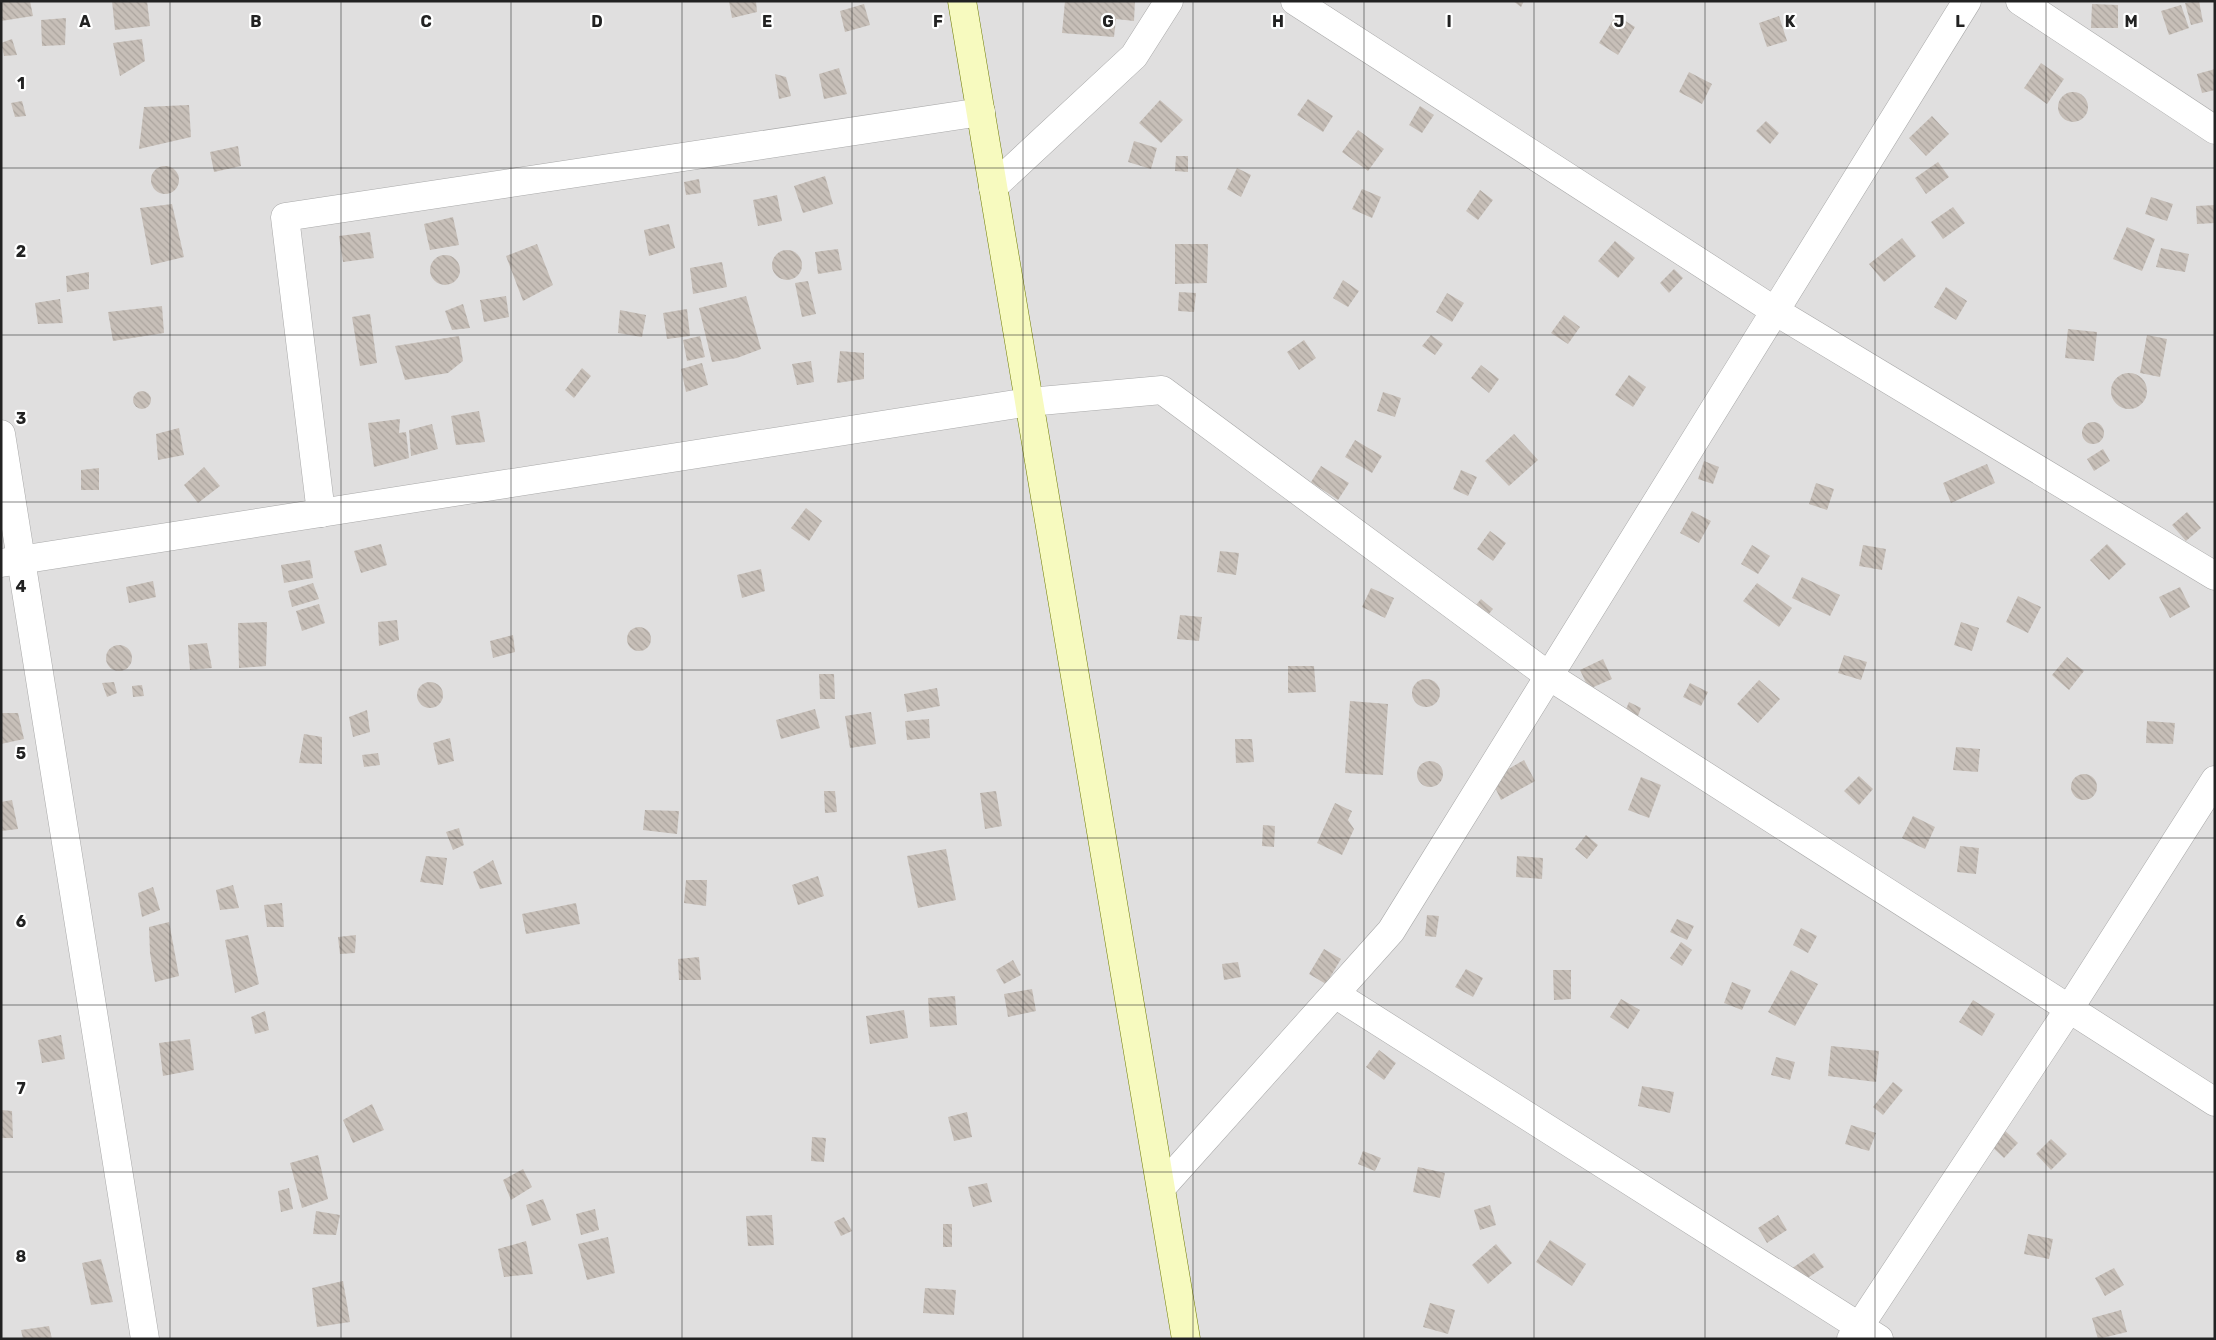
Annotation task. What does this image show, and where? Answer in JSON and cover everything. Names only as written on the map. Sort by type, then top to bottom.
[{"type":"street","points":[[962,1],[1186,1339]]},
{"type":"street","points":[[993,187],[1134,56],[1169,1]]},
{"type":"street","points":[[1295,1],[1775,311],[2215,576]]},
{"type":"street","points":[[1161,1188],[1390,931],[1967,1]]},
{"type":"street","points":[[2020,1],[2215,130]]},
{"type":"street","points":[[321,513],[285,217],[981,112]]},
{"type":"street","points":[[11,562],[1029,402],[1162,390],[1549,676],[2215,1102]]},
{"type":"street","points":[[1,434],[11,562],[145,1339]]},
{"type":"street","points":[[1335,994],[1863,1335],[2215,780]]},
{"type":"shaded area","points":[[1,1],[2215,1],[2215,1339],[1,1339]]},
{"type":"building","points":[[1,1],[30,1],[33,16],[1,21]]},
{"type":"building","points":[[112,1],[147,1],[150,26],[115,30]]},
{"type":"building","points":[[729,1],[756,1],[757,12],[732,18]]},
{"type":"building","points":[[1065,1],[1135,1],[1134,21],[1116,19],[1114,37],[1062,33]]},
{"type":"building","points":[[1513,1],[1524,1],[1521,7]]},
{"type":"building","points":[[2199,1],[2203,22],[2191,25],[2185,3]]},
{"type":"building","points":[[864,4],[870,25],[845,32],[840,11]]},
{"type":"building","points":[[2092,4],[2118,5],[2118,28],[2091,28]]},
{"type":"building","points":[[2181,5],[2189,28],[2169,35],[2161,11]]},
{"type":"building","points":[[1616,15],[1635,27],[1618,55],[1599,43]]},
{"type":"building","points":[[1779,16],[1787,41],[1767,47],[1759,23]]},
{"type":"building","points":[[66,18],[65,45],[42,46],[41,20]]},
{"type":"building","points":[[12,39],[17,55],[4,56],[1,43]]},
{"type":"building","points":[[142,39],[145,61],[120,76],[113,43]]},
{"type":"building","points":[[2041,63],[2064,79],[2047,104],[2024,88]]},
{"type":"building","points":[[839,68],[847,94],[824,99],[819,74]]},
{"type":"building","points":[[2215,69],[2215,90],[2202,93],[2197,74]]},
{"type":"building","points":[[1689,72],[1712,84],[1702,104],[1679,92]]},
{"type":"building","points":[[775,74],[786,77],[791,96],[779,99]]},
{"type":"building","points":[[2073,92],[2083,97],[2088,107],[2083,117],[2073,122],[2063,117],[2058,107],[2063,97]]},
{"type":"building","points":[[1308,99],[1333,116],[1323,132],[1297,115]]},
{"type":"building","points":[[1160,100],[1183,120],[1161,143],[1139,123]]},
{"type":"building","points":[[22,101],[26,116],[15,117],[11,103]]},
{"type":"building","points":[[189,105],[191,137],[139,149],[144,107]]},
{"type":"building","points":[[1420,106],[1434,115],[1422,133],[1409,125]]},
{"type":"building","points":[[1932,116],[1949,134],[1926,156],[1909,138]]},
{"type":"building","points":[[1766,121],[1779,133],[1770,144],[1756,131]]},
{"type":"building","points":[[1358,130],[1384,149],[1368,171],[1342,152]]},
{"type":"building","points":[[1134,141],[1157,148],[1151,169],[1128,162]]},
{"type":"building","points":[[238,146],[241,166],[214,172],[210,152]]},
{"type":"building","points":[[1176,156],[1188,156],[1188,172],[1175,171]]},
{"type":"building","points":[[1938,162],[1949,177],[1926,194],[1915,178]]},
{"type":"building","points":[[165,166],[175,170],[179,180],[175,190],[165,194],[155,190],[151,180],[155,170]]},
{"type":"building","points":[[1237,168],[1251,175],[1241,197],[1227,189]]},
{"type":"building","points":[[825,176],[833,204],[803,213],[794,186]]},
{"type":"building","points":[[699,179],[701,193],[686,195],[684,182]]},
{"type":"building","points":[[1362,189],[1381,197],[1372,218],[1352,209]]},
{"type":"building","points":[[1480,190],[1493,200],[1478,220],[1466,211]]},
{"type":"building","points":[[777,195],[782,221],[758,226],[753,200]]},
{"type":"building","points":[[2151,197],[2173,204],[2167,221],[2145,214]]},
{"type":"building","points":[[172,204],[184,257],[151,265],[140,208]]},
{"type":"building","points":[[2215,205],[2215,223],[2197,224],[2196,206]]},
{"type":"building","points":[[1953,207],[1965,223],[1943,239],[1931,222]]},
{"type":"building","points":[[453,217],[459,245],[430,250],[424,224]]},
{"type":"building","points":[[669,224],[675,248],[649,256],[644,230]]},
{"type":"building","points":[[2127,227],[2155,239],[2142,271],[2113,259]]},
{"type":"building","points":[[370,232],[374,258],[343,262],[339,236]]},
{"type":"building","points":[[1902,238],[1916,256],[1884,282],[1869,264]]},
{"type":"building","points":[[1615,241],[1635,258],[1618,278],[1598,261]]},
{"type":"building","points":[[537,244],[553,285],[523,301],[506,256]]},
{"type":"building","points":[[1175,244],[1208,244],[1207,283],[1175,284]]},
{"type":"building","points":[[2161,248],[2189,254],[2185,272],[2156,267]]},
{"type":"building","points":[[838,249],[842,270],[818,274],[815,252]]},
{"type":"building","points":[[787,250],[798,254],[802,265],[798,276],[787,280],[776,276],[772,265],[776,254]]},
{"type":"building","points":[[445,255],[456,259],[460,270],[456,281],[445,285],[434,281],[430,270],[434,259]]},
{"type":"building","points":[[722,262],[727,287],[693,294],[690,268]]},
{"type":"building","points":[[1674,269],[1683,278],[1669,293],[1660,283]]},
{"type":"building","points":[[89,272],[89,289],[67,292],[66,276]]},
{"type":"building","points":[[1343,280],[1359,291],[1348,307],[1333,298]]},
{"type":"building","points":[[808,281],[816,314],[802,317],[795,283]]},
{"type":"building","points":[[1946,287],[1967,301],[1956,320],[1934,307]]},
{"type":"building","points":[[1179,292],[1196,293],[1194,312],[1178,311]]},
{"type":"building","points":[[1447,293],[1464,303],[1452,322],[1436,312]]},
{"type":"building","points":[[506,296],[509,317],[484,322],[480,300]]},
{"type":"building","points":[[746,296],[761,349],[737,358],[712,362],[699,308]]},
{"type":"building","points":[[60,299],[63,323],[38,324],[35,303]]},
{"type":"building","points":[[463,304],[470,328],[452,330],[445,311]]},
{"type":"building","points":[[162,306],[164,333],[113,341],[108,312]]},
{"type":"building","points":[[687,309],[690,336],[667,339],[663,313]]},
{"type":"building","points":[[620,310],[646,315],[642,337],[618,333]]},
{"type":"building","points":[[370,314],[377,363],[360,366],[352,317]]},
{"type":"building","points":[[1564,315],[1580,327],[1568,344],[1551,333]]},
{"type":"building","points":[[2068,329],[2097,332],[2094,361],[2065,358]]},
{"type":"building","points":[[1431,335],[1443,344],[1435,355],[1422,346]]},
{"type":"building","points":[[2147,335],[2167,339],[2160,377],[2140,373]]},
{"type":"building","points":[[459,336],[463,361],[448,373],[405,380],[395,346]]},
{"type":"building","points":[[700,336],[705,357],[687,361],[683,340]]},
{"type":"building","points":[[1304,340],[1316,358],[1299,370],[1287,352]]},
{"type":"building","points":[[840,351],[864,353],[864,379],[837,383]]},
{"type":"building","points":[[811,361],[814,382],[797,385],[792,364]]},
{"type":"building","points":[[702,363],[708,385],[686,392],[681,369]]},
{"type":"building","points":[[1481,365],[1499,379],[1489,393],[1471,378]]},
{"type":"building","points":[[582,368],[591,376],[574,398],[565,390]]},
{"type":"building","points":[[2129,373],[2136,374],[2142,378],[2146,384],[2146,398],[2142,404],[2136,408],[2129,409],[2122,408],[2116,404],[2112,398],[2111,391],[2112,384],[2116,378],[2122,374]]},
{"type":"building","points":[[1629,375],[1646,387],[1633,407],[1615,395]]},
{"type":"building","points":[[138,391],[146,391],[151,396],[149,407],[138,409],[133,404],[133,396]]},
{"type":"building","points":[[1383,392],[1401,398],[1395,417],[1377,411]]},
{"type":"building","points":[[479,411],[485,442],[456,445],[451,416]]},
{"type":"building","points":[[400,419],[399,433],[406,432],[409,458],[374,467],[368,423]]},
{"type":"building","points":[[2093,422],[2101,425],[2104,433],[2101,441],[2093,444],[2085,441],[2082,433],[2085,425]]},
{"type":"building","points":[[432,424],[438,449],[411,456],[409,430]]},
{"type":"building","points":[[179,428],[184,455],[158,460],[156,434]]},
{"type":"building","points":[[1514,434],[1538,460],[1509,486],[1485,461]]},
{"type":"building","points":[[1355,440],[1382,456],[1372,473],[1345,457]]},
{"type":"building","points":[[2103,449],[2110,461],[2094,471],[2087,459]]},
{"type":"building","points":[[1704,461],[1719,467],[1713,484],[1698,479]]},
{"type":"building","points":[[1987,464],[1995,483],[1951,503],[1943,483]]},
{"type":"building","points":[[1321,466],[1349,483],[1338,500],[1311,482]]},
{"type":"building","points":[[204,467],[220,486],[198,503],[184,485]]},
{"type":"building","points":[[99,468],[99,490],[81,490],[81,470]]},
{"type":"building","points":[[1461,470],[1477,477],[1468,496],[1453,489]]},
{"type":"building","points":[[1816,483],[1834,489],[1827,510],[1809,504]]},
{"type":"building","points":[[806,508],[822,521],[809,541],[791,528]]},
{"type":"building","points":[[1692,511],[1711,521],[1699,543],[1680,533]]},
{"type":"building","points":[[2187,512],[2201,528],[2186,541],[2172,525]]},
{"type":"building","points":[[1490,531],[1506,543],[1493,561],[1477,549]]},
{"type":"building","points":[[381,544],[387,565],[361,573],[354,551]]},
{"type":"building","points":[[2107,544],[2126,564],[2109,580],[2090,560]]},
{"type":"building","points":[[1752,545],[1770,556],[1758,574],[1741,564]]},
{"type":"building","points":[[1863,545],[1886,549],[1882,570],[1859,566]]},
{"type":"building","points":[[1220,551],[1239,553],[1236,575],[1217,572]]},
{"type":"building","points":[[310,560],[313,578],[284,583],[281,565]]},
{"type":"building","points":[[761,569],[765,591],[742,598],[737,575]]},
{"type":"building","points":[[1802,577],[1840,595],[1830,616],[1792,598]]},
{"type":"building","points":[[153,581],[156,597],[129,603],[126,587]]},
{"type":"building","points":[[313,583],[319,599],[292,607],[288,591]]},
{"type":"building","points":[[1757,583],[1792,608],[1779,627],[1743,601]]},
{"type":"building","points":[[2180,587],[2190,607],[2170,618],[2159,597]]},
{"type":"building","points":[[1371,588],[1394,598],[1385,618],[1362,607]]},
{"type":"building","points":[[2018,596],[2041,607],[2028,633],[2006,622]]},
{"type":"building","points":[[1481,599],[1493,609],[1483,621],[1471,611]]},
{"type":"building","points":[[319,604],[325,623],[302,631],[296,611]]},
{"type":"building","points":[[1180,615],[1202,617],[1199,641],[1177,639]]},
{"type":"building","points":[[397,620],[399,640],[379,646],[378,622]]},
{"type":"building","points":[[267,622],[266,666],[239,668],[238,623]]},
{"type":"building","points":[[1961,622],[1979,628],[1972,651],[1954,645]]},
{"type":"building","points":[[639,627],[648,630],[651,639],[648,648],[639,651],[630,648],[627,639],[630,630]]},
{"type":"building","points":[[513,635],[515,652],[493,658],[490,641]]},
{"type":"building","points":[[207,643],[212,668],[190,670],[188,645]]},
{"type":"building","points":[[119,645],[128,649],[132,658],[128,667],[119,671],[110,667],[106,658],[110,649]]},
{"type":"building","points":[[1844,655],[1867,662],[1861,680],[1838,673]]},
{"type":"building","points":[[2067,657],[2084,671],[2069,690],[2052,675]]},
{"type":"building","points":[[1603,659],[1612,679],[1589,689],[1580,670]]},
{"type":"building","points":[[1288,666],[1314,666],[1316,692],[1288,693]]},
{"type":"building","points":[[819,674],[834,674],[835,699],[820,699]]},
{"type":"building","points":[[1426,679],[1436,683],[1440,693],[1436,703],[1426,707],[1416,703],[1412,693],[1416,683]]},
{"type":"building","points":[[1759,680],[1780,699],[1758,723],[1737,704]]},
{"type":"building","points":[[114,682],[117,693],[107,697],[102,683]]},
{"type":"building","points":[[430,682],[439,686],[443,695],[439,704],[430,708],[421,704],[417,695],[421,686]]},
{"type":"building","points":[[1690,683],[1708,692],[1701,706],[1683,697]]},
{"type":"building","points":[[142,685],[144,696],[133,697],[132,686]]},
{"type":"building","points":[[937,688],[940,706],[907,712],[904,694]]},
{"type":"building","points":[[1350,701],[1388,704],[1383,775],[1345,773]]},
{"type":"building","points":[[1629,702],[1641,708],[1634,727],[1621,721]]},
{"type":"building","points":[[815,709],[820,728],[781,739],[776,720]]},
{"type":"building","points":[[367,710],[370,732],[353,737],[349,717]]},
{"type":"building","points":[[871,712],[876,744],[850,748],[845,716]]},
{"type":"building","points":[[1,713],[18,713],[24,739],[1,744]]},
{"type":"building","points":[[929,719],[930,738],[907,740],[905,721]]},
{"type":"building","points":[[2147,721],[2175,723],[2173,744],[2146,743]]},
{"type":"building","points":[[304,734],[322,737],[322,764],[299,763]]},
{"type":"building","points":[[450,738],[454,761],[438,765],[433,743]]},
{"type":"building","points":[[1235,739],[1252,739],[1254,762],[1236,763]]},
{"type":"building","points":[[1956,747],[1980,749],[1978,772],[1953,770]]},
{"type":"building","points":[[378,753],[380,765],[364,767],[362,755]]},
{"type":"building","points":[[1524,760],[1535,781],[1501,800],[1491,779]]},
{"type":"building","points":[[1430,761],[1439,765],[1443,774],[1439,783],[1430,787],[1421,783],[1417,774],[1421,765]]},
{"type":"building","points":[[2084,774],[2093,778],[2097,787],[2093,796],[2084,800],[2075,796],[2071,787],[2075,778]]},
{"type":"building","points":[[1859,776],[1873,789],[1859,805],[1844,791]]},
{"type":"building","points":[[1641,777],[1661,785],[1649,818],[1628,810]]},
{"type":"building","points":[[824,791],[835,791],[837,812],[825,813]]},
{"type":"building","points":[[996,791],[1002,826],[985,829],[980,793]]},
{"type":"building","points":[[12,800],[18,829],[1,831],[1,802]]},
{"type":"building","points":[[1335,803],[1352,811],[1348,820],[1354,829],[1342,855],[1317,843]]},
{"type":"building","points":[[645,810],[679,811],[677,834],[643,830]]},
{"type":"building","points":[[1913,816],[1935,827],[1925,849],[1902,838]]},
{"type":"building","points":[[1263,825],[1275,826],[1274,847],[1262,846]]},
{"type":"building","points":[[459,828],[464,845],[453,850],[446,832]]},
{"type":"building","points":[[1586,835],[1598,845],[1587,859],[1575,849]]},
{"type":"building","points":[[1960,846],[1979,848],[1976,874],[1957,872]]},
{"type":"building","points":[[946,849],[956,900],[918,908],[907,856]]},
{"type":"building","points":[[426,856],[447,858],[443,885],[420,882]]},
{"type":"building","points":[[1517,856],[1543,858],[1542,879],[1516,877]]},
{"type":"building","points":[[493,860],[502,884],[480,889],[473,872]]},
{"type":"building","points":[[818,876],[824,896],[798,905],[792,885]]},
{"type":"building","points":[[686,880],[707,880],[706,906],[684,903]]},
{"type":"building","points":[[233,885],[239,908],[220,910],[216,890]]},
{"type":"building","points":[[153,887],[160,910],[142,917],[138,893]]},
{"type":"building","points":[[282,903],[284,927],[267,927],[264,905]]},
{"type":"building","points":[[576,903],[580,924],[526,934],[522,914]]},
{"type":"building","points":[[1427,915],[1439,916],[1436,937],[1425,936]]},
{"type":"building","points":[[1677,919],[1694,926],[1687,940],[1670,932]]},
{"type":"building","points":[[169,922],[179,976],[155,982],[150,953],[149,927]]},
{"type":"building","points":[[1801,928],[1817,936],[1808,953],[1793,945]]},
{"type":"building","points":[[248,935],[259,984],[235,993],[225,940]]},
{"type":"building","points":[[356,935],[355,953],[340,954],[338,937]]},
{"type":"building","points":[[1681,942],[1692,950],[1682,966],[1670,958]]},
{"type":"building","points":[[1324,949],[1341,959],[1326,984],[1309,974]]},
{"type":"building","points":[[699,957],[701,980],[679,980],[678,959]]},
{"type":"building","points":[[1013,960],[1021,975],[1004,984],[996,970]]},
{"type":"building","points":[[1238,962],[1241,977],[1224,980],[1222,964]]},
{"type":"building","points":[[1466,969],[1483,978],[1473,997],[1455,987]]},
{"type":"building","points":[[1553,970],[1571,970],[1571,999],[1554,1000]]},
{"type":"building","points":[[1791,970],[1818,984],[1795,1026],[1768,1012]]},
{"type":"building","points":[[1732,982],[1751,990],[1742,1010],[1724,1003]]},
{"type":"building","points":[[1032,989],[1036,1011],[1008,1017],[1004,994]]},
{"type":"building","points":[[955,996],[957,1025],[930,1027],[928,998]]},
{"type":"building","points":[[1621,999],[1640,1010],[1628,1029],[1610,1017]]},
{"type":"building","points":[[1973,1000],[1995,1014],[1982,1036],[1959,1022]]},
{"type":"building","points":[[904,1010],[908,1038],[870,1044],[866,1016]]},
{"type":"building","points":[[265,1011],[269,1030],[255,1034],[251,1017]]},
{"type":"building","points":[[61,1035],[65,1059],[42,1063],[38,1040]]},
{"type":"building","points":[[190,1039],[194,1070],[163,1076],[159,1043]]},
{"type":"building","points":[[1831,1046],[1879,1051],[1876,1082],[1828,1076]]},
{"type":"building","points":[[1379,1050],[1396,1063],[1384,1080],[1366,1067]]},
{"type":"building","points":[[1776,1057],[1795,1062],[1790,1080],[1771,1075]]},
{"type":"building","points":[[1893,1082],[1903,1090],[1883,1115],[1873,1107]]},
{"type":"building","points":[[1642,1086],[1674,1092],[1670,1113],[1638,1106]]},
{"type":"building","points":[[372,1104],[384,1130],[353,1143],[343,1120]]},
{"type":"building","points":[[1,1110],[12,1111],[13,1138],[1,1138]]},
{"type":"building","points":[[967,1112],[972,1137],[954,1141],[948,1117]]},
{"type":"building","points":[[1851,1125],[1876,1133],[1869,1151],[1845,1144]]},
{"type":"building","points":[[1999,1125],[2018,1143],[2004,1158],[1986,1141]]},
{"type":"building","points":[[812,1137],[826,1138],[824,1162],[811,1161]]},
{"type":"building","points":[[2051,1139],[2067,1154],[2051,1170],[2036,1154]]},
{"type":"building","points":[[1363,1151],[1381,1158],[1375,1171],[1358,1164]]},
{"type":"building","points":[[318,1155],[328,1199],[302,1208],[290,1163]]},
{"type":"building","points":[[1418,1167],[1445,1173],[1440,1198],[1413,1192]]},
{"type":"building","points":[[523,1169],[532,1187],[511,1200],[503,1180]]},
{"type":"building","points":[[987,1183],[992,1202],[973,1207],[968,1187]]},
{"type":"building","points":[[289,1188],[293,1209],[281,1212],[278,1191]]},
{"type":"building","points":[[543,1199],[551,1220],[532,1226],[526,1205]]},
{"type":"building","points":[[1490,1205],[1496,1225],[1480,1230],[1474,1210]]},
{"type":"building","points":[[595,1209],[599,1230],[581,1235],[576,1214]]},
{"type":"building","points":[[316,1211],[340,1215],[336,1235],[313,1234]]},
{"type":"building","points":[[772,1215],[774,1245],[748,1246],[746,1216]]},
{"type":"building","points":[[1778,1215],[1787,1230],[1767,1243],[1758,1228]]},
{"type":"building","points":[[844,1217],[852,1231],[841,1236],[834,1222]]},
{"type":"building","points":[[943,1224],[952,1224],[952,1247],[943,1247]]},
{"type":"building","points":[[2028,1234],[2053,1239],[2049,1259],[2024,1254]]},
{"type":"building","points":[[608,1237],[615,1273],[587,1280],[578,1244]]},
{"type":"building","points":[[1550,1240],[1586,1264],[1572,1286],[1536,1262]]},
{"type":"building","points":[[526,1241],[533,1274],[504,1277],[498,1249]]},
{"type":"building","points":[[1496,1244],[1512,1263],[1488,1284],[1472,1265]]},
{"type":"building","points":[[1814,1253],[1824,1267],[1800,1283],[1791,1269]]},
{"type":"building","points":[[101,1259],[113,1302],[91,1305],[82,1263]]},
{"type":"building","points":[[2114,1268],[2124,1285],[2105,1296],[2095,1278]]},
{"type":"building","points":[[343,1281],[350,1322],[317,1327],[312,1288]]},
{"type":"building","points":[[925,1288],[956,1290],[954,1315],[923,1313]]},
{"type":"building","points":[[1430,1303],[1455,1310],[1448,1334],[1423,1327]]},
{"type":"building","points":[[2121,1310],[2127,1332],[2098,1339],[2092,1318]]},
{"type":"building","points":[[49,1326],[52,1339],[23,1339],[21,1330]]}]
